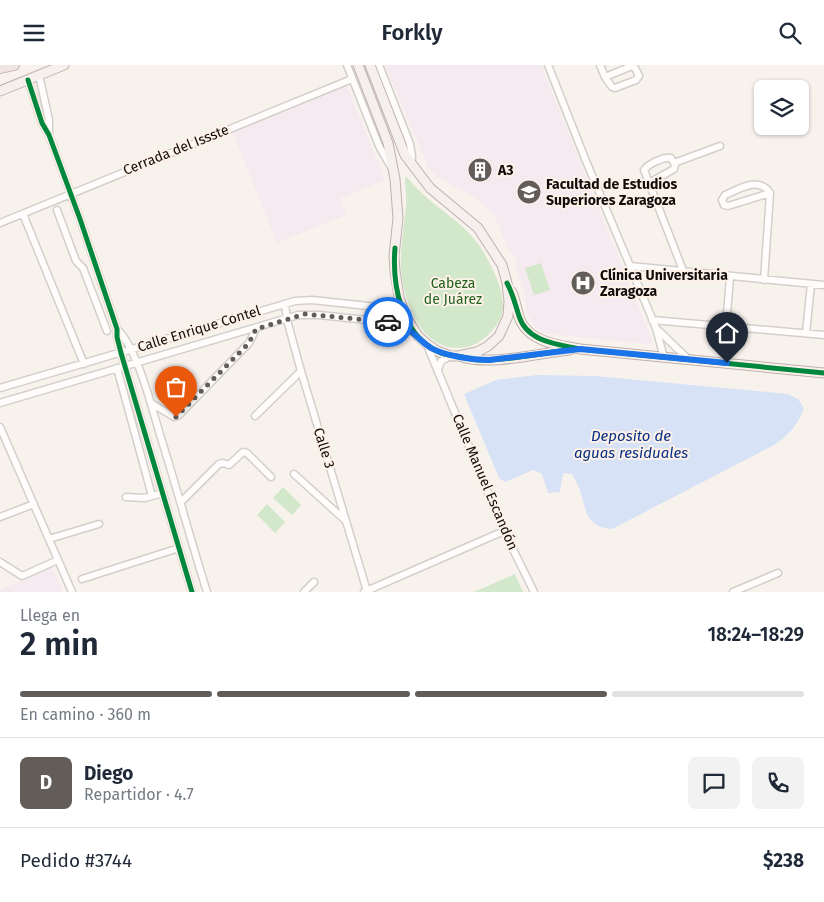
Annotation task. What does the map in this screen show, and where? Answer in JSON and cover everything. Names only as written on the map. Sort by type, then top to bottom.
[{"type":"highway","points":[[0,68],[14,65]]},
{"type":"main road","points":[[0,91],[64,65]]},
{"type":"main road","points":[[358,65],[388,143],[398,207],[394,271],[400,300],[409,323],[418,336],[426,345],[438,351],[474,360],[489,360],[580,349]]},
{"type":"main road","points":[[370,65],[405,155],[430,188],[478,228],[499,258],[521,321],[531,335],[550,343],[580,349],[824,373]]},
{"type":"main road","points":[[454,356],[471,354],[483,349],[499,336],[505,326],[509,311],[507,283]]},
{"type":"street","points":[[347,65],[379,146],[393,170]]},
{"type":"street","points":[[379,65],[410,144],[411,164]]},
{"type":"street","points":[[548,65],[656,328],[664,358]]},
{"type":"street","points":[[600,65],[605,77],[610,85],[615,87],[639,78],[633,66],[605,77]]},
{"type":"street","points":[[39,75],[49,120],[49,135]]},
{"type":"street","name":"Cerrada del Issste","points":[[0,223],[352,79]]},
{"type":"street","points":[[28,80],[42,123],[49,135],[70,193],[117,329],[121,353],[146,431],[192,592]]},
{"type":"street","points":[[674,163],[720,145]]},
{"type":"street","points":[[650,183],[673,170],[675,167],[671,158],[667,157],[645,168],[644,172],[650,183],[684,273]]},
{"type":"street","points":[[764,280],[770,193],[767,188],[760,185],[748,184],[725,195],[722,202],[728,206],[770,193]]},
{"type":"street","points":[[57,210],[76,261],[83,268],[106,331]]},
{"type":"street","points":[[23,214],[84,364]]},
{"type":"street","points":[[83,268],[95,264]]},
{"type":"street","points":[[630,266],[684,273],[824,285]]},
{"type":"street","points":[[726,326],[730,277]]},
{"type":"street","points":[[806,333],[811,284]]},
{"type":"street","name":"Calle Enrique Contel","points":[[0,388],[303,300],[387,308],[400,300]]},
{"type":"street","name":"Calle 3","points":[[285,304],[287,320],[300,371],[365,591]]},
{"type":"street","name":"Calle Enrique Contel","points":[[0,403],[305,314],[396,323],[418,336]]},
{"type":"street","points":[[652,320],[824,335]]},
{"type":"street","points":[[656,328],[688,359]]},
{"type":"street","points":[[117,329],[132,349],[151,403],[207,592]]},
{"type":"street","points":[[151,403],[174,417],[178,416],[249,343],[256,329]]},
{"type":"street","name":"Calle Manuel Escandón","points":[[426,345],[504,531],[534,592]]},
{"type":"street","points":[[438,371],[441,361],[454,356]]},
{"type":"street","points":[[118,368],[152,496]]},
{"type":"street","points":[[255,416],[300,371]]},
{"type":"street","points":[[0,427],[72,592]]},
{"type":"street","points":[[137,440],[146,431]]},
{"type":"street","points":[[181,502],[219,464],[228,465],[243,452],[247,453],[271,477]]},
{"type":"street","points":[[159,477],[172,473]]},
{"type":"street","points":[[294,474],[346,522]]},
{"type":"street","points":[[126,497],[145,498],[164,493]]},
{"type":"street","points":[[0,517],[34,504]]},
{"type":"street","points":[[49,539],[99,524]]},
{"type":"street","points":[[365,591],[504,531]]},
{"type":"street","points":[[82,579],[179,548]]},
{"type":"street","points":[[0,563],[22,576],[58,560]]},
{"type":"street","points":[[187,575],[201,571]]},
{"type":"street","points":[[733,592],[778,573]]},
{"type":"street","points":[[304,592],[314,582]]},
{"type":"street","points":[[752,584],[757,592]]},
{"type":"shaded area","name":"Facultad de Estudios Superiores Zaragoza","points":[[385,65],[541,65],[654,345],[550,334],[541,332],[534,326],[526,312],[525,294],[514,264],[519,262],[509,251],[494,215],[476,198],[437,177],[429,169]]},
{"type":"shaded area","points":[[347,86],[385,180],[340,199],[346,215],[277,243],[233,133]]},
{"type":"shaded area","points":[[52,567],[63,592],[0,592],[0,590]]},
{"type":"green space","name":"Cabeza de Juárez","points":[[407,177],[421,192],[470,234],[483,251],[497,278],[503,301],[501,316],[496,326],[488,335],[472,345],[455,348],[437,343],[425,334],[419,326],[408,302],[404,289],[401,265],[406,202],[405,178]]},
{"type":"green space","points":[[541,263],[550,290],[534,295],[525,268]]},
{"type":"green space","points":[[283,487],[301,505],[292,515],[273,498]]},
{"type":"green space","points":[[267,504],[285,522],[275,533],[257,515]]},
{"type":"green space","points":[[515,574],[523,592],[474,592]]},
{"type":"water","name":"Deposito de aguas residuales","points":[[537,375],[595,376],[788,394],[798,399],[804,408],[799,420],[792,429],[774,445],[612,529],[597,525],[589,518],[580,490],[572,474],[563,473],[560,492],[548,493],[542,474],[533,470],[505,482],[499,478],[464,394],[496,380]]},
{"type":"cycle path","points":[[28,80],[42,123],[49,135],[80,219],[117,329],[121,353],[192,592]]},
{"type":"cycle path","points":[[395,248],[395,277],[402,307],[416,334],[426,344],[439,352],[474,360],[491,360],[568,350]]},
{"type":"cycle path","points":[[507,283],[523,325],[536,337],[553,343],[580,349],[824,373]]},
{"type":"way so far","points":[[176,417],[249,343],[256,329],[305,314],[388,322]]},
{"type":"place","name":"A3","points":[[480,170]]},
{"type":"place","name":"Facultad de Estudios Superiores Zaragoza","points":[[529,192]]},
{"type":"place","name":"Clínica Universitaria Zaragoza","points":[[583,283]]},
{"type":"route","points":[[388,322],[405,326],[414,332],[426,345],[444,354],[474,360],[489,360],[580,349],[727,363]]}]
